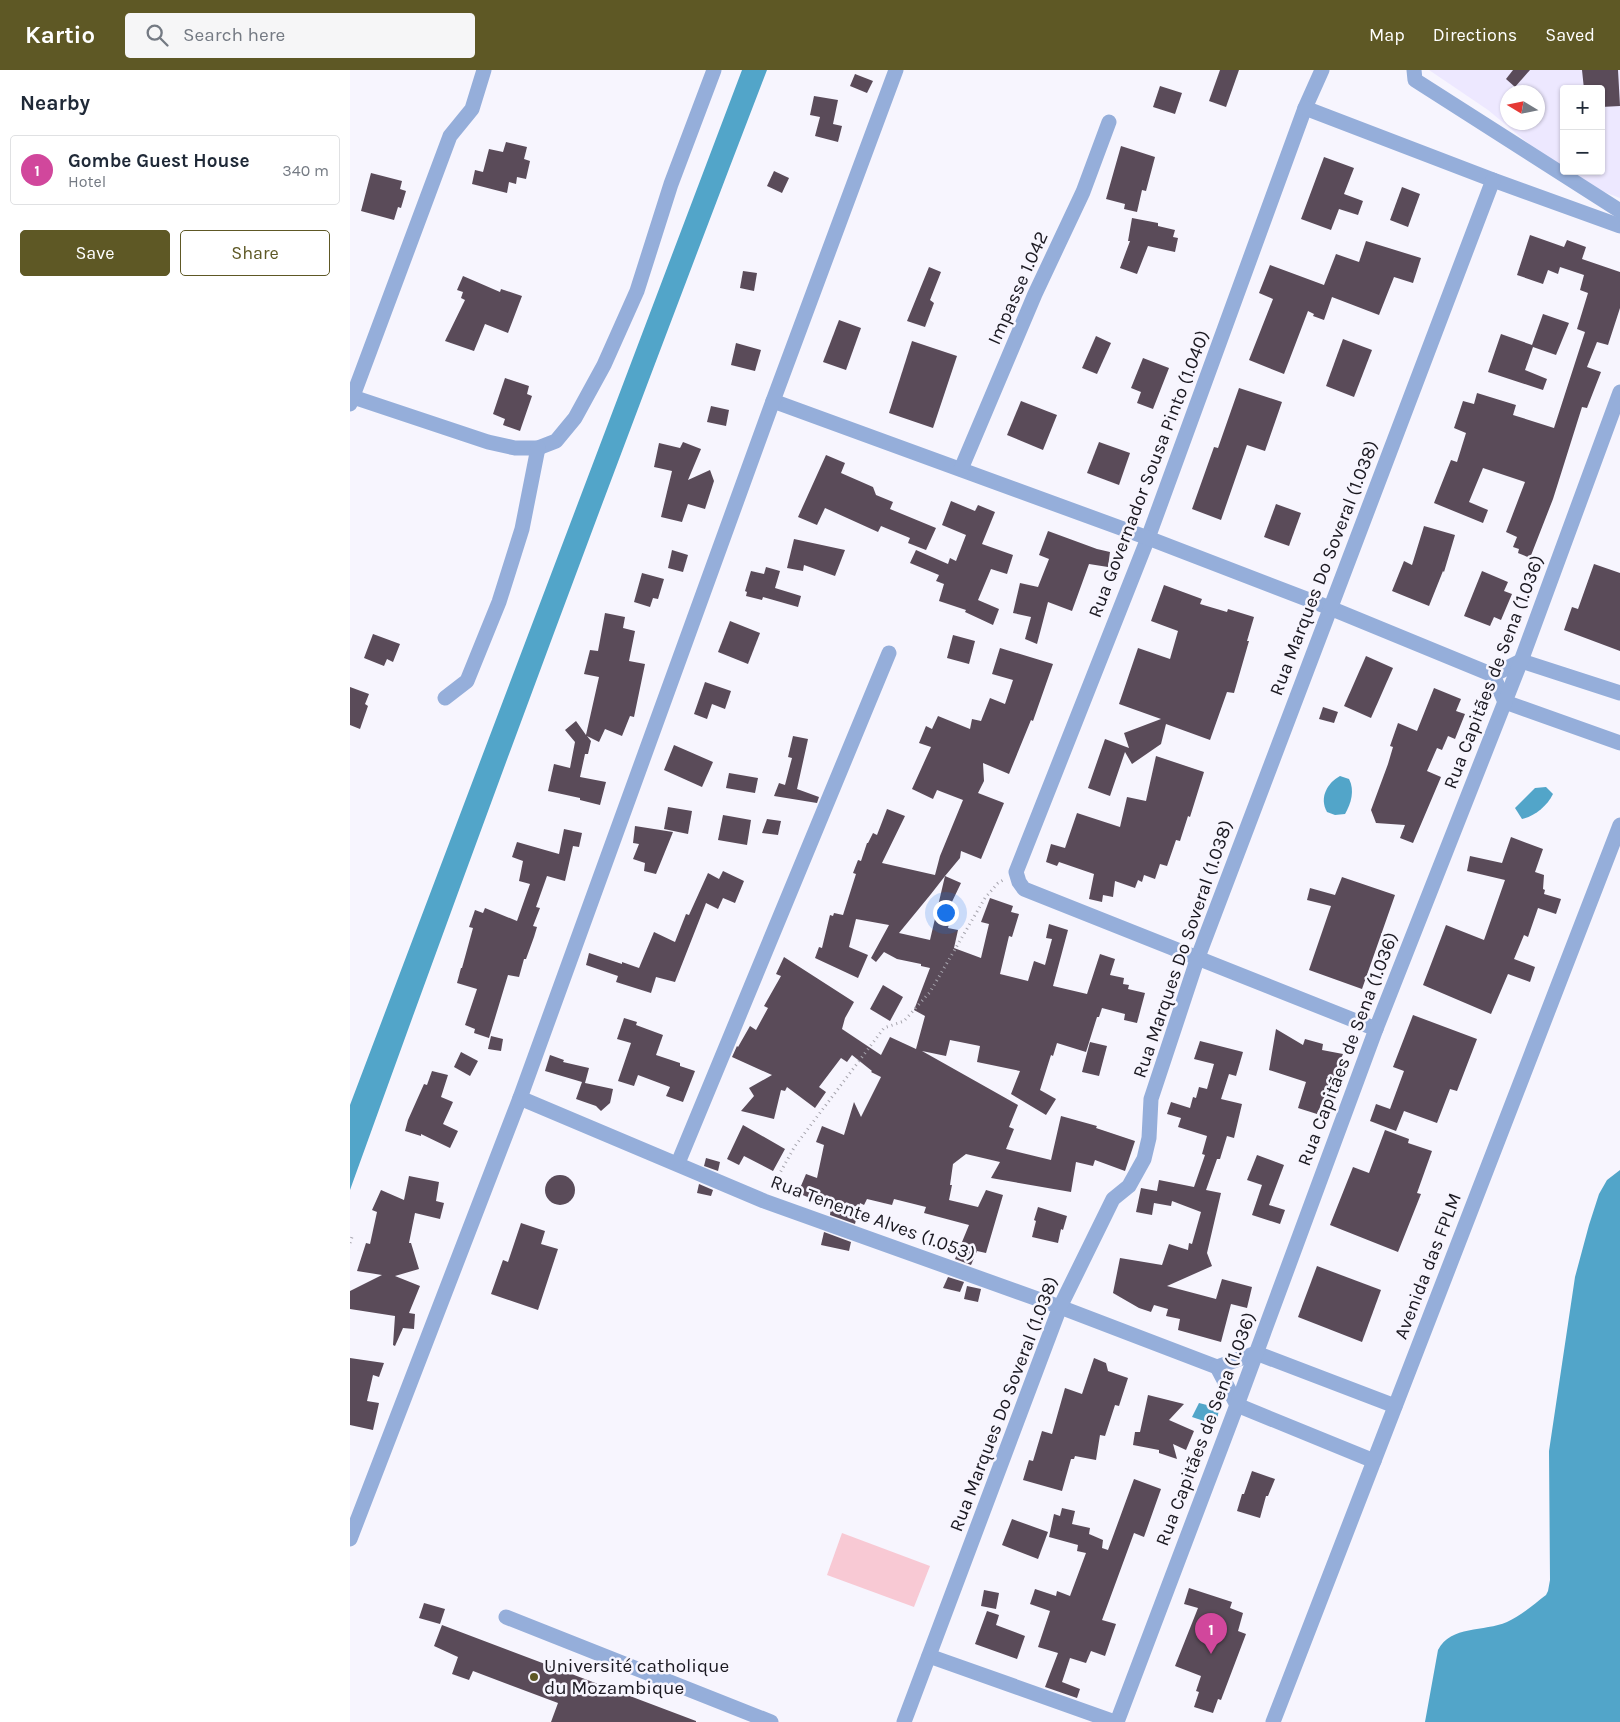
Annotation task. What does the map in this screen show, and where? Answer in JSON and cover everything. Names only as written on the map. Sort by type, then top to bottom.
[{"type":"street","points":[[484,70],[472,109],[450,136],[351,402],[488,442],[515,448],[538,448],[556,441],[575,418],[604,364],[637,291],[671,184],[714,70]]},
{"type":"street","points":[[350,1539],[520,1098],[773,401],[896,70]]},
{"type":"street","name":"Rua Governador Sousa Pinto (1.040)","points":[[1016,872],[1148,538],[1305,108],[1322,70]]},
{"type":"street","points":[[1414,70],[1415,80],[1620,211]]},
{"type":"street","points":[[1305,108],[1620,226]]},
{"type":"street","name":"Impasse 1.042","points":[[961,470],[1035,294],[1083,192],[1109,122]]},
{"type":"street","name":"Rua Marques Do Soveral (1.038)","points":[[904,1722],[1060,1307],[1114,1199],[1129,1186],[1144,1159],[1149,1138],[1151,1099],[1198,957],[1493,180]]},
{"type":"street","name":"Rua Capitães de Sena (1.036)","points":[[1116,1722],[1237,1405],[1376,1029],[1506,702],[1620,392]]},
{"type":"street","points":[[773,401],[1148,538],[1330,608],[1493,675],[1506,702],[1620,743]]},
{"type":"street","points":[[445,698],[467,681],[499,602],[522,529],[538,448]]},
{"type":"street","points":[[678,1163],[889,653]]},
{"type":"street","points":[[1493,675],[1521,661],[1620,693]]},
{"type":"street","name":"Avenida das FPLM","points":[[1273,1722],[1620,825]]},
{"type":"street","points":[[1016,872],[1024,889],[1376,1029]]},
{"type":"street","name":"Rua Tenente Alves (1.053)","points":[[520,1098],[678,1163],[764,1201],[1060,1307],[1217,1367]]},
{"type":"street","points":[[1374,1461],[1237,1405],[1217,1367],[1256,1353],[1395,1406]]},
{"type":"street","points":[[506,1617],[771,1722]]},
{"type":"street","points":[[929,1656],[1116,1722]]},
{"type":"path","points":[[764,1201],[795,1146],[852,1069],[884,1028],[904,1021],[930,992],[985,898],[998,883],[1016,872]]},
{"type":"path","points":[[350,1243],[353,1234]]},
{"type":"shaded area","points":[[1429,70],[1620,70],[1620,198],[1604,192],[1576,175],[1605,175],[1605,85],[1560,85],[1560,166],[1540,153],[1512,130],[1545,130],[1545,85],[1500,85],[1500,120]]},
{"type":"shaded area","points":[[842,1533],[930,1566],[914,1607],[827,1575]]},
{"type":"water","points":[[742,70],[767,70],[555,629],[350,1190],[350,1105]]},
{"type":"water","points":[[1340,776],[1349,779],[1352,788],[1351,797],[1345,814],[1335,815],[1327,812],[1324,796],[1331,783]]},
{"type":"water","points":[[1546,787],[1553,794],[1547,803],[1536,813],[1522,819],[1515,808],[1535,788]]},
{"type":"water","points":[[1620,1170],[1620,1722],[1425,1722],[1438,1650],[1444,1642],[1451,1636],[1459,1633],[1507,1622],[1546,1595],[1548,1591],[1550,1580],[1549,1451],[1575,1277],[1599,1194],[1607,1180]]},
{"type":"water","points":[[1199,1403],[1219,1408],[1217,1422],[1207,1422],[1192,1417]]},
{"type":"building","points":[[1220,70],[1239,70],[1226,107],[1209,101]]},
{"type":"building","points":[[1513,70],[1530,70],[1517,85],[1513,85],[1506,79]]},
{"type":"building","points":[[1582,70],[1618,70],[1620,106],[1605,107],[1605,85],[1584,85]]},
{"type":"building","points":[[855,74],[873,81],[867,93],[850,86]]},
{"type":"building","points":[[1160,86],[1182,93],[1175,114],[1153,107]]},
{"type":"building","points":[[814,96],[838,100],[833,124],[842,126],[838,142],[815,136],[820,117],[810,115]]},
{"type":"building","points":[[506,142],[527,147],[524,159],[530,161],[526,179],[517,177],[516,184],[509,182],[507,193],[472,184],[475,170],[483,172],[489,149],[503,152]]},
{"type":"building","points":[[1121,146],[1155,157],[1146,191],[1142,190],[1137,212],[1124,209],[1125,204],[1106,199]]},
{"type":"building","points":[[1324,157],[1354,168],[1344,194],[1363,201],[1358,215],[1339,209],[1331,230],[1301,219]]},
{"type":"building","points":[[774,171],[789,178],[782,193],[767,186]]},
{"type":"building","points":[[371,173],[402,181],[400,189],[406,191],[401,208],[398,207],[394,220],[361,211]]},
{"type":"building","points":[[1402,187],[1420,194],[1408,227],[1390,220]]},
{"type":"building","points":[[1132,218],[1158,223],[1158,226],[1175,230],[1173,237],[1178,238],[1175,252],[1148,246],[1137,274],[1120,268],[1130,241],[1128,241]]},
{"type":"building","points":[[1530,235],[1564,247],[1567,240],[1586,247],[1582,259],[1620,272],[1620,308],[1608,345],[1597,342],[1587,367],[1601,372],[1587,408],[1582,407],[1553,499],[1530,558],[1518,553],[1519,549],[1513,547],[1517,537],[1506,532],[1525,482],[1483,468],[1469,502],[1488,510],[1483,523],[1434,503],[1451,460],[1457,462],[1466,433],[1454,428],[1463,401],[1474,404],[1477,393],[1516,405],[1513,415],[1554,428],[1585,332],[1577,329],[1588,293],[1580,290],[1584,275],[1560,267],[1558,274],[1548,270],[1543,284],[1517,275]]},
{"type":"building","points":[[1366,241],[1421,258],[1413,283],[1394,277],[1379,315],[1332,297],[1324,320],[1313,316],[1314,314],[1308,311],[1284,374],[1249,360],[1273,299],[1259,293],[1270,265],[1324,285],[1336,254],[1359,262]]},
{"type":"building","points":[[929,267],[941,272],[930,300],[934,303],[925,327],[907,321]]},
{"type":"building","points":[[743,271],[757,273],[754,291],[740,288]]},
{"type":"building","points":[[463,276],[500,292],[501,289],[522,296],[508,333],[485,324],[474,351],[445,341],[465,300],[461,298],[463,292],[457,290]]},
{"type":"building","points":[[1543,314],[1569,323],[1556,355],[1533,347],[1525,370],[1547,379],[1543,390],[1488,372],[1501,334],[1532,345]]},
{"type":"building","points":[[839,320],[861,328],[846,370],[823,362]]},
{"type":"building","points":[[1096,336],[1111,343],[1097,374],[1082,368]]},
{"type":"building","points":[[1343,339],[1372,350],[1354,397],[1326,386]]},
{"type":"building","points":[[912,341],[957,356],[933,428],[889,413]]},
{"type":"building","points":[[736,343],[761,350],[755,371],[731,365]]},
{"type":"building","points":[[1143,358],[1169,368],[1153,409],[1137,403],[1141,392],[1131,388]]},
{"type":"building","points":[[505,378],[529,386],[527,394],[532,396],[520,431],[503,425],[505,419],[493,414]]},
{"type":"building","points":[[1239,388],[1282,402],[1265,451],[1247,445],[1221,520],[1192,509],[1214,447],[1218,448]]},
{"type":"building","points":[[1021,401],[1057,415],[1043,450],[1007,435]]},
{"type":"building","points":[[711,406],[729,410],[726,426],[707,422]]},
{"type":"building","points":[[683,442],[701,449],[688,480],[710,470],[714,481],[705,509],[688,504],[682,522],[661,517],[672,471],[654,467],[659,443],[680,448]]},
{"type":"building","points":[[1099,442],[1130,453],[1119,485],[1087,473]]},
{"type":"building","points":[[826,455],[845,463],[841,473],[873,487],[876,495],[893,502],[890,509],[936,528],[926,550],[908,543],[910,538],[881,526],[878,532],[825,508],[817,525],[798,517]]},
{"type":"building","points":[[951,501],[975,511],[978,505],[995,512],[982,544],[1013,555],[1007,574],[991,569],[978,600],[999,609],[993,625],[965,612],[966,610],[939,601],[944,584],[936,581],[939,575],[910,563],[916,550],[948,564],[950,558],[956,561],[966,535],[942,525]]},
{"type":"building","points":[[1276,504],[1301,513],[1289,546],[1264,537]]},
{"type":"building","points":[[1424,526],[1455,535],[1444,572],[1429,606],[1392,591],[1404,561],[1412,565]]},
{"type":"building","points":[[1048,531],[1110,552],[1108,567],[1089,564],[1072,611],[1048,602],[1037,644],[1025,639],[1031,617],[1013,613],[1020,583],[1038,587],[1049,559],[1039,555]]},
{"type":"building","points":[[794,539],[845,550],[835,576],[804,565],[803,571],[787,568]]},
{"type":"building","points":[[672,550],[688,555],[683,572],[668,568]]},
{"type":"building","points":[[1594,564],[1620,573],[1620,651],[1564,630],[1572,607],[1578,609]]},
{"type":"building","points":[[766,567],[780,571],[775,588],[801,596],[798,607],[763,597],[762,600],[746,596],[747,592],[745,591],[751,571],[764,574]]},
{"type":"building","points":[[1482,571],[1508,582],[1504,591],[1512,594],[1501,620],[1494,617],[1490,626],[1464,616]]},
{"type":"building","points":[[642,573],[664,579],[658,599],[653,598],[650,607],[634,602]]},
{"type":"building","points":[[1164,585],[1202,599],[1200,604],[1227,612],[1228,609],[1254,617],[1247,641],[1249,641],[1234,693],[1227,692],[1210,740],[1166,724],[1161,744],[1132,764],[1125,752],[1110,796],[1088,788],[1105,739],[1129,748],[1124,733],[1161,719],[1119,704],[1138,648],[1170,659],[1178,631],[1151,621]]},
{"type":"building","points":[[605,613],[625,617],[623,628],[635,631],[629,661],[645,664],[634,717],[630,716],[622,736],[605,729],[599,742],[587,736],[591,741],[588,754],[585,754],[580,777],[606,782],[600,805],[580,800],[580,798],[548,791],[554,764],[570,768],[575,742],[565,730],[576,721],[586,735],[599,677],[584,674],[590,650],[598,651]]},
{"type":"building","points":[[730,621],[760,633],[748,664],[718,652]]},
{"type":"building","points":[[373,634],[400,644],[393,662],[387,659],[384,666],[364,658]]},
{"type":"building","points":[[953,635],[975,641],[969,664],[947,658]]},
{"type":"building","points":[[1000,648],[1053,664],[1033,721],[1031,720],[1009,774],[983,763],[984,781],[978,793],[1004,803],[981,859],[961,851],[960,858],[945,876],[961,883],[950,906],[953,907],[948,928],[958,930],[954,948],[981,958],[989,924],[981,922],[990,898],[1013,906],[1011,912],[1019,914],[1012,937],[1009,936],[1000,974],[1028,981],[1034,961],[1045,965],[1052,939],[1046,938],[1049,924],[1068,930],[1053,986],[1087,994],[1100,954],[1115,959],[1110,975],[1124,978],[1123,984],[1129,985],[1128,989],[1145,993],[1137,1023],[1124,1020],[1125,1014],[1102,1008],[1099,1017],[1097,1017],[1086,1052],[1057,1043],[1053,1056],[1051,1055],[1040,1090],[1056,1099],[1046,1115],[1011,1094],[1020,1071],[977,1062],[980,1046],[950,1040],[946,1056],[922,1051],[1018,1105],[1009,1127],[1014,1129],[1006,1149],[1051,1160],[1061,1116],[1097,1126],[1096,1128],[1135,1141],[1125,1171],[1095,1160],[1093,1166],[1076,1162],[1071,1192],[991,1178],[1000,1162],[966,1154],[953,1164],[949,1200],[978,1207],[986,1190],[1003,1195],[986,1253],[977,1251],[971,1265],[955,1259],[969,1225],[924,1213],[926,1207],[894,1199],[892,1205],[867,1199],[864,1205],[860,1203],[855,1224],[830,1215],[831,1207],[798,1193],[806,1174],[817,1178],[824,1145],[816,1142],[822,1126],[844,1135],[854,1102],[861,1117],[881,1077],[871,1072],[852,1055],[847,1062],[841,1058],[819,1087],[826,1092],[815,1108],[787,1087],[785,1091],[781,1090],[774,1119],[741,1111],[754,1096],[749,1088],[772,1075],[732,1057],[750,1026],[756,1030],[768,1008],[764,1006],[781,976],[776,974],[784,957],[854,1002],[845,1018],[842,1029],[881,1055],[890,1037],[916,1049],[925,1016],[914,1010],[930,968],[897,959],[884,952],[876,962],[871,958],[889,925],[856,919],[849,947],[868,955],[858,978],[815,958],[819,947],[822,948],[830,915],[833,916],[834,913],[843,915],[856,874],[853,873],[858,860],[861,861],[867,843],[873,833],[877,835],[887,809],[905,816],[882,863],[935,875],[940,856],[963,800],[937,790],[933,799],[912,789],[931,747],[919,743],[926,726],[932,729],[938,716],[970,729],[972,719],[981,721],[990,698],[1005,704],[1013,680],[992,674]],"holes":[[[945,876],[930,940],[899,933]]]},
{"type":"building","points":[[1366,656],[1393,668],[1371,718],[1344,706]]},
{"type":"building","points":[[705,682],[731,691],[725,709],[712,704],[707,719],[694,714]]},
{"type":"building","points":[[350,687],[369,694],[365,704],[368,706],[360,729],[350,725]]},
{"type":"building","points":[[1434,688],[1461,699],[1456,711],[1465,714],[1455,739],[1448,736],[1442,750],[1437,748],[1427,771],[1441,777],[1413,843],[1400,838],[1405,825],[1376,823],[1371,810],[1388,764],[1393,747],[1390,746],[1398,723],[1417,731]]},
{"type":"building","points":[[1323,707],[1338,712],[1334,723],[1319,719]]},
{"type":"building","points":[[793,736],[808,739],[797,789],[819,797],[817,803],[774,796],[779,783],[785,785],[792,758],[788,757]]},
{"type":"building","points":[[674,745],[713,762],[702,787],[664,770]]},
{"type":"building","points":[[1156,756],[1204,772],[1190,817],[1188,816],[1180,841],[1176,840],[1167,866],[1160,864],[1155,879],[1144,875],[1142,882],[1138,880],[1135,888],[1115,881],[1113,897],[1103,895],[1102,902],[1089,899],[1094,874],[1059,862],[1057,866],[1046,862],[1051,844],[1065,848],[1077,813],[1120,827],[1127,797],[1146,801]]},
{"type":"building","points":[[729,773],[758,778],[755,793],[726,788]]},
{"type":"building","points":[[668,807],[692,811],[688,834],[664,829]]},
{"type":"building","points":[[723,815],[751,820],[747,845],[718,840]]},
{"type":"building","points":[[767,819],[781,821],[778,835],[762,833]]},
{"type":"building","points":[[635,826],[673,832],[656,874],[644,871],[645,863],[633,859],[639,844],[633,843]]},
{"type":"building","points":[[564,829],[582,833],[579,847],[573,846],[565,881],[547,876],[536,907],[540,908],[533,926],[537,927],[519,977],[508,975],[489,1038],[474,1033],[475,1029],[465,1025],[477,989],[457,983],[473,928],[469,927],[475,910],[483,913],[485,908],[517,921],[530,884],[519,881],[523,861],[512,857],[517,842],[559,854]]},
{"type":"building","points":[[1511,837],[1543,849],[1535,872],[1544,875],[1544,894],[1561,899],[1556,914],[1538,908],[1528,937],[1524,935],[1514,959],[1535,967],[1530,982],[1508,974],[1491,1014],[1423,985],[1446,925],[1484,940],[1505,880],[1467,871],[1470,856],[1502,863]]},
{"type":"building","points":[[723,871],[744,881],[735,903],[723,898],[718,909],[706,903],[675,982],[656,977],[651,993],[616,982],[618,976],[586,965],[589,953],[639,968],[654,932],[675,942],[686,914],[689,915],[708,873],[719,879]]},
{"type":"building","points":[[1342,877],[1395,895],[1362,989],[1309,970],[1331,906],[1307,900],[1310,888],[1335,895]]},
{"type":"building","points":[[883,985],[903,997],[890,1021],[870,1009]]},
{"type":"building","points":[[1413,1015],[1477,1039],[1457,1091],[1450,1089],[1437,1123],[1404,1111],[1396,1131],[1370,1121],[1376,1104],[1390,1109],[1404,1071],[1393,1067]]},
{"type":"building","points":[[624,1018],[637,1022],[636,1025],[663,1035],[656,1055],[680,1063],[680,1066],[695,1071],[683,1102],[666,1096],[670,1087],[638,1075],[634,1086],[618,1081],[631,1043],[617,1039]]},
{"type":"building","points":[[1276,1029],[1303,1045],[1305,1039],[1323,1044],[1322,1050],[1343,1054],[1317,1114],[1298,1108],[1306,1082],[1269,1070]]},
{"type":"building","points":[[491,1036],[503,1039],[501,1051],[488,1049]]},
{"type":"building","points":[[1200,1041],[1243,1052],[1236,1076],[1229,1074],[1221,1099],[1242,1104],[1234,1138],[1227,1136],[1220,1159],[1217,1159],[1206,1190],[1221,1193],[1207,1253],[1212,1266],[1167,1286],[1216,1299],[1222,1279],[1252,1287],[1247,1308],[1231,1304],[1221,1342],[1178,1330],[1180,1319],[1166,1316],[1168,1309],[1154,1305],[1151,1312],[1139,1308],[1113,1293],[1120,1258],[1162,1265],[1169,1244],[1188,1250],[1189,1243],[1192,1244],[1201,1212],[1172,1201],[1171,1206],[1154,1203],[1152,1215],[1136,1212],[1141,1188],[1157,1191],[1159,1180],[1194,1187],[1205,1155],[1202,1154],[1207,1136],[1178,1127],[1181,1118],[1167,1114],[1171,1102],[1190,1108],[1193,1097],[1196,1098],[1199,1087],[1207,1089],[1214,1064],[1194,1059]]},
{"type":"building","points":[[1090,1042],[1107,1046],[1099,1076],[1082,1072]]},
{"type":"building","points":[[461,1052],[478,1061],[470,1076],[454,1067]]},
{"type":"building","points":[[550,1055],[564,1060],[563,1062],[589,1068],[585,1083],[613,1089],[610,1103],[601,1111],[596,1106],[576,1099],[582,1082],[545,1071]]},
{"type":"building","points":[[432,1071],[448,1075],[441,1097],[453,1102],[443,1124],[458,1131],[450,1148],[421,1134],[421,1136],[405,1131],[424,1084],[427,1085]]},
{"type":"building","points":[[743,1125],[785,1149],[773,1171],[744,1156],[739,1165],[727,1159]]},
{"type":"building","points":[[1385,1130],[1409,1139],[1408,1143],[1432,1151],[1417,1193],[1421,1194],[1398,1252],[1330,1225],[1353,1167],[1369,1173]]},
{"type":"building","points":[[1257,1155],[1284,1165],[1269,1205],[1285,1210],[1280,1224],[1252,1215],[1262,1185],[1247,1180]]},
{"type":"building","points":[[706,1158],[720,1162],[718,1171],[704,1166]]},
{"type":"building","points":[[560,1175],[571,1179],[575,1190],[571,1201],[560,1205],[549,1201],[545,1190],[549,1179]]},
{"type":"building","points":[[409,1176],[439,1182],[436,1201],[444,1203],[440,1219],[415,1213],[409,1243],[411,1243],[419,1269],[395,1276],[420,1286],[409,1313],[415,1314],[414,1329],[403,1328],[395,1346],[393,1345],[395,1316],[350,1309],[350,1291],[382,1275],[357,1271],[366,1243],[370,1244],[377,1212],[372,1210],[381,1190],[404,1200]]},
{"type":"building","points":[[699,1184],[713,1190],[711,1196],[697,1193]]},
{"type":"building","points":[[1038,1207],[1067,1216],[1063,1230],[1061,1229],[1058,1243],[1032,1237]]},
{"type":"building","points":[[521,1223],[545,1231],[541,1244],[558,1249],[538,1310],[491,1294],[503,1260],[508,1262]]},
{"type":"building","points":[[824,1232],[851,1242],[849,1251],[821,1245]]},
{"type":"building","points":[[1317,1266],[1381,1290],[1362,1342],[1298,1317]]},
{"type":"building","points":[[948,1277],[964,1282],[960,1292],[943,1288]]},
{"type":"building","points":[[967,1286],[981,1289],[978,1302],[964,1299]]},
{"type":"building","points":[[350,1358],[384,1363],[379,1377],[373,1375],[367,1401],[379,1403],[373,1430],[350,1425]]},
{"type":"building","points":[[1094,1358],[1106,1363],[1108,1371],[1128,1378],[1119,1406],[1115,1405],[1105,1436],[1100,1435],[1096,1460],[1075,1456],[1074,1459],[1071,1459],[1062,1491],[1023,1480],[1029,1460],[1033,1461],[1042,1431],[1052,1434],[1065,1388],[1082,1394]]},
{"type":"building","points":[[1148,1395],[1184,1404],[1169,1420],[1194,1431],[1186,1450],[1173,1444],[1177,1459],[1159,1453],[1159,1450],[1133,1445],[1135,1432],[1140,1432]]},
{"type":"building","points":[[1252,1471],[1275,1479],[1268,1496],[1266,1496],[1260,1518],[1237,1511]]},
{"type":"building","points":[[1134,1479],[1161,1489],[1144,1537],[1134,1533],[1102,1620],[1116,1624],[1105,1656],[1091,1651],[1086,1663],[1070,1658],[1062,1682],[1080,1689],[1077,1698],[1045,1687],[1058,1653],[1038,1647],[1050,1611],[1030,1604],[1035,1589],[1056,1596],[1057,1591],[1070,1596],[1086,1553],[1077,1551],[1078,1545],[1049,1537],[1054,1514],[1060,1516],[1062,1508],[1075,1511],[1072,1524],[1090,1528],[1089,1534],[1103,1540],[1102,1548],[1108,1550]]},
{"type":"building","points":[[1012,1519],[1048,1532],[1038,1559],[1002,1545]]},
{"type":"building","points":[[1189,1588],[1232,1602],[1230,1608],[1243,1613],[1238,1631],[1246,1634],[1221,1700],[1218,1699],[1213,1713],[1194,1707],[1199,1692],[1196,1691],[1201,1676],[1175,1666],[1198,1608],[1184,1604]]},
{"type":"building","points":[[984,1590],[999,1593],[996,1609],[981,1606]]},
{"type":"building","points":[[424,1603],[445,1609],[440,1624],[419,1618]]},
{"type":"building","points":[[987,1611],[999,1615],[996,1625],[1025,1636],[1017,1659],[975,1644]]},
{"type":"building","name":"Université catholique du Mozambique","points":[[442,1625],[696,1722],[551,1722],[558,1703],[473,1671],[469,1680],[452,1674],[458,1657],[434,1646]]},
{"type":"place","name":"Gombe Guest House","points":[[1211,1654]]},
{"type":"place","name":"Université catholique du Mozambique","points":[[534,1677]]}]
